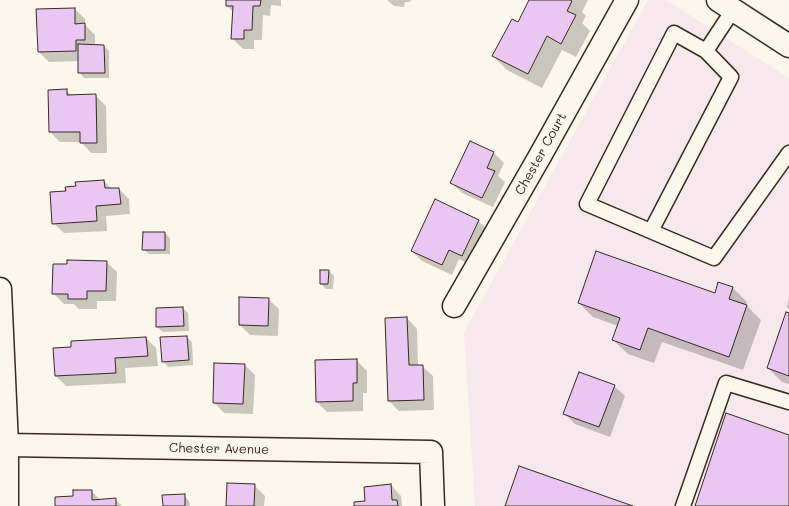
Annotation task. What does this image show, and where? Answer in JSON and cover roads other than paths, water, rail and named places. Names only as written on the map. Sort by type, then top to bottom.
[{"type":"street","name":"Chester Court","points":[[454,306],[627,0]]},
{"type":"street","points":[[726,5],[789,46]]},
{"type":"street","points":[[0,289],[7,445],[7,506]]},
{"type":"street","name":"Chester Avenue","points":[[7,445],[431,452],[433,506]]},
{"type":"lane","points":[[706,51],[726,5]]},
{"type":"lane","points":[[651,232],[731,77],[706,51],[674,33],[587,204],[651,232],[714,258],[789,153]]},
{"type":"lane","points":[[683,506],[726,383],[789,402]]}]
